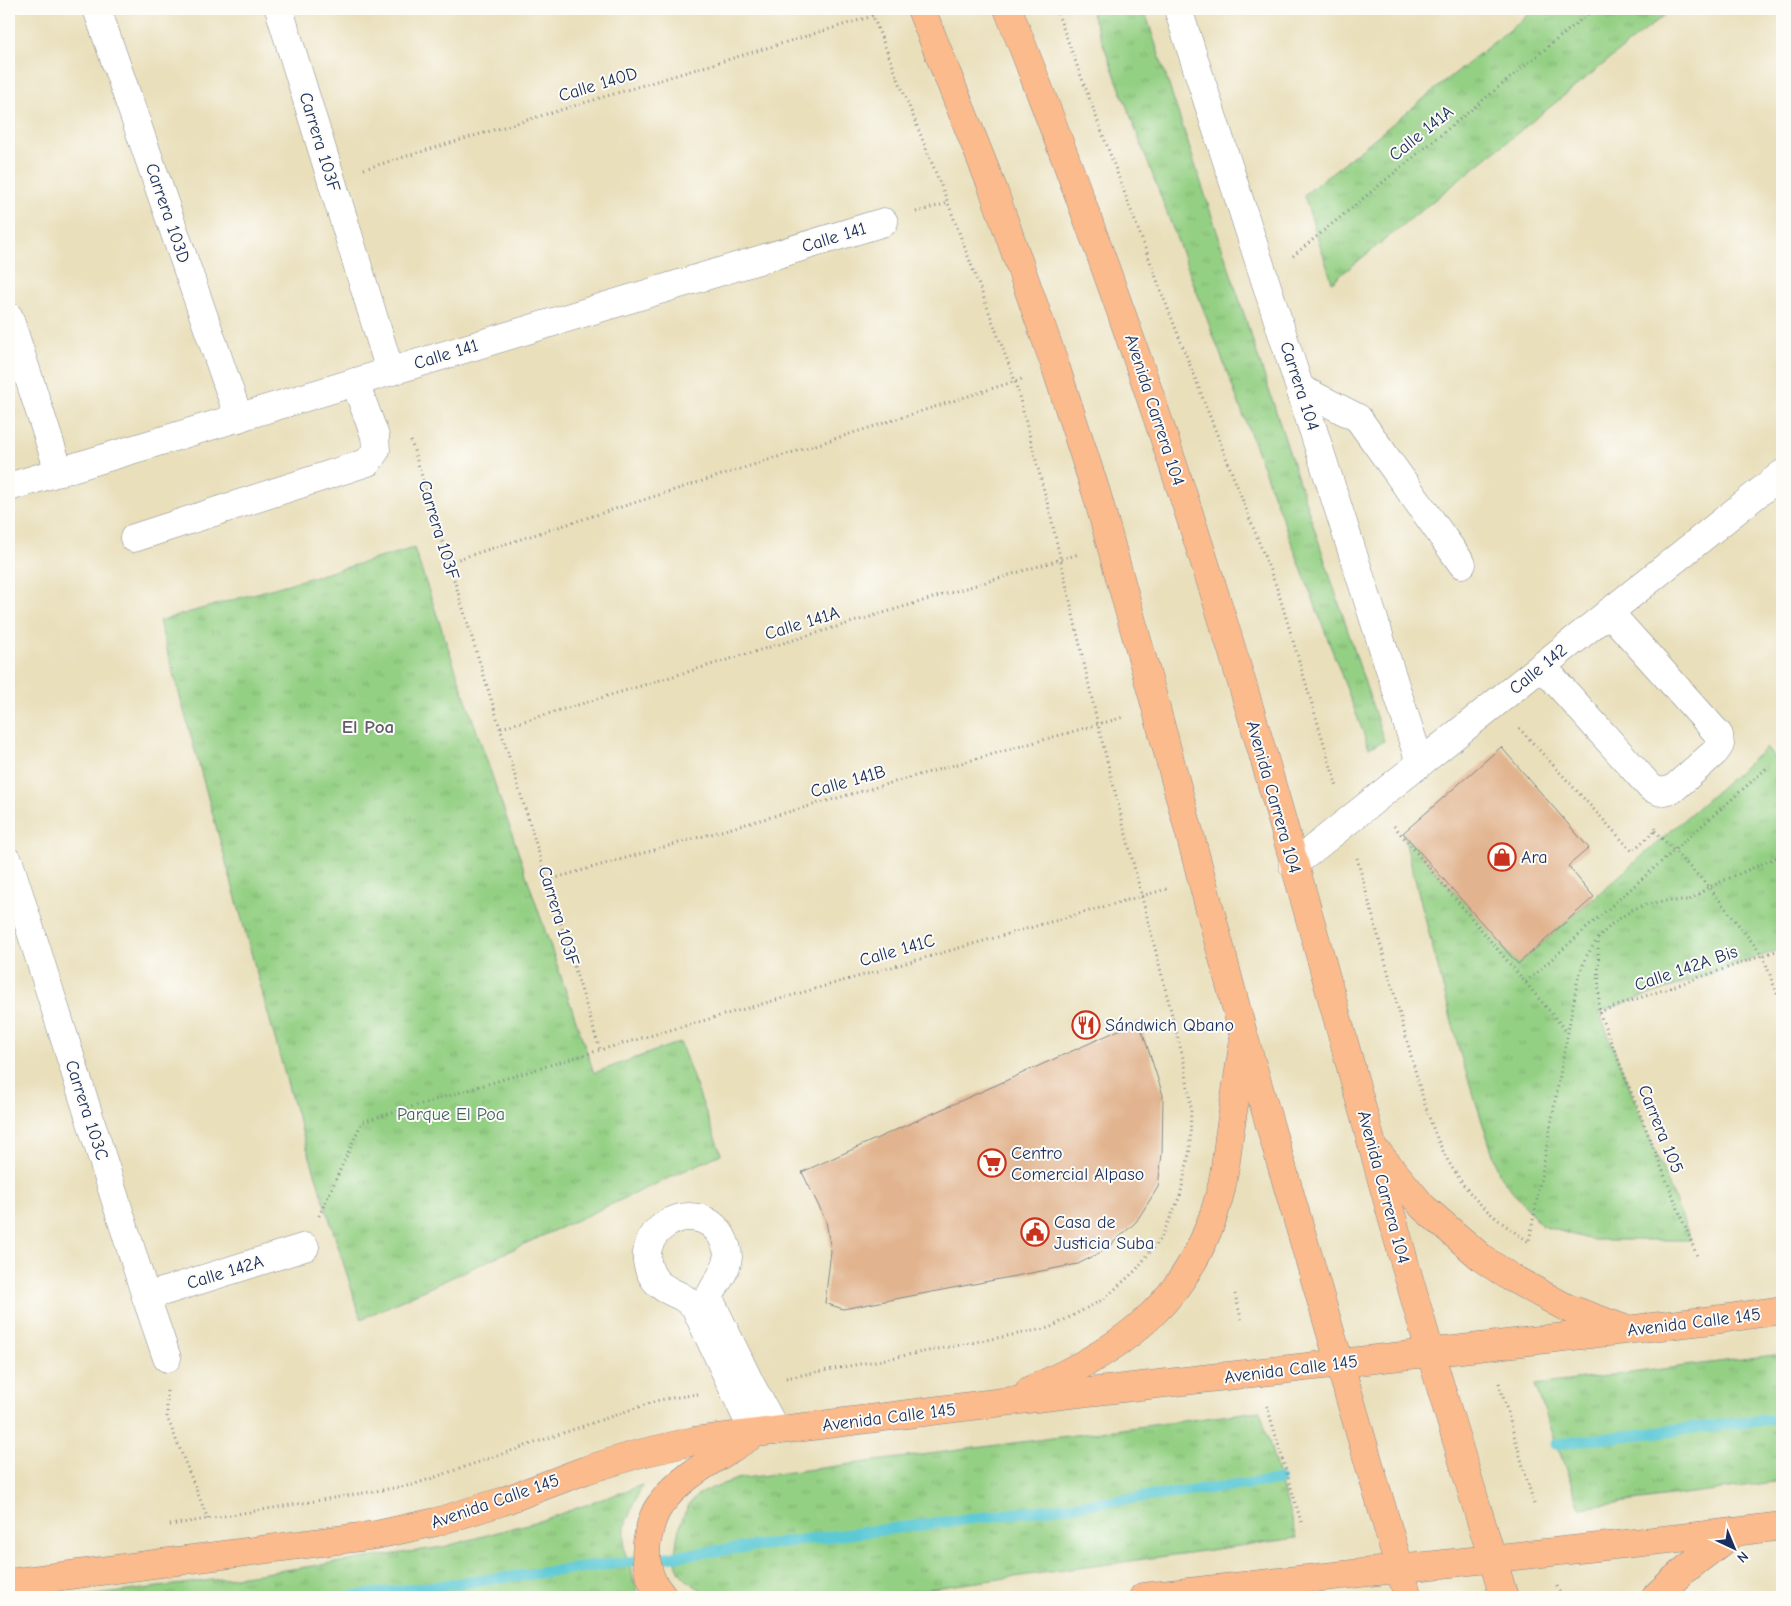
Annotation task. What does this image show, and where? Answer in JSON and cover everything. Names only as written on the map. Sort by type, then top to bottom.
[{"type":"main road","points":[[921,9],[993,189],[1056,368],[1111,544],[1244,1037],[1408,1597]]},
{"type":"main road","name":"Avenida Carrera 104","points":[[1008,9],[1064,151],[1144,376],[1220,610],[1431,1352],[1504,1597]]},
{"type":"main road","points":[[1003,1402],[1062,1377],[1100,1356],[1129,1336],[1152,1316],[1172,1294],[1200,1247],[1212,1219],[1221,1189],[1244,1037]]},
{"type":"main road","points":[[1373,1146],[1423,1208],[1483,1259],[1510,1277],[1560,1304],[1628,1330]]},
{"type":"main road","name":"Avenida Calle 145","points":[[9,1583],[376,1535],[436,1522],[501,1502],[586,1470],[638,1454],[694,1441],[1003,1402],[1628,1330],[1782,1310]]},
{"type":"main road","points":[[663,1597],[651,1579],[646,1558],[651,1524],[659,1506],[675,1488],[698,1470],[765,1432]]},
{"type":"main road","points":[[1143,1597],[1782,1526]]},
{"type":"main road","points":[[1655,1597],[1681,1573],[1734,1532]]},
{"type":"street","name":"Carrera 103D","points":[[97,9],[239,418]]},
{"type":"street","name":"Carrera 103F","points":[[279,9],[390,371]]},
{"type":"street","name":"Carrera 104","points":[[1178,9],[1420,763]]},
{"type":"street","name":"Calle 141","points":[[9,487],[884,222]]},
{"type":"street","points":[[9,317],[59,471]]},
{"type":"street","points":[[134,538],[368,462],[376,450],[375,436],[355,382]]},
{"type":"street","points":[[1301,389],[1358,418],[1462,564]]},
{"type":"street","name":"Calle 142","points":[[1294,865],[1609,612],[1778,485]]},
{"type":"street","points":[[1542,666],[1651,788],[1661,792],[1673,789],[1715,752],[1720,745],[1719,735],[1609,612]]},
{"type":"street","name":"Carrera 103C","points":[[9,862],[167,1358]]},
{"type":"street","points":[[742,1387],[709,1298],[725,1270],[728,1257],[726,1244],[718,1231],[706,1221],[689,1217],[674,1219],[657,1231],[650,1243],[647,1256],[650,1269],[656,1281],[666,1290],[679,1295],[694,1305],[742,1387],[765,1432]]},
{"type":"street","name":"Calle 142A","points":[[146,1296],[305,1247]]},
{"type":"path","points":[[161,1526],[412,1485],[659,1400],[742,1387],[1049,1328],[1104,1299],[1136,1270],[1162,1236],[1180,1196],[1190,1149],[1191,1108],[1185,1066],[1098,725],[1050,513],[1015,381],[948,203],[870,9]]},
{"type":"path","points":[[1056,9],[1163,296],[1278,591],[1347,822],[1421,1092],[1439,1142],[1454,1171],[1469,1192],[1496,1219],[1529,1242],[1578,978],[1586,957],[1598,938],[1613,922],[1632,910],[1647,904],[1663,901],[1688,901],[1709,887],[1782,855]]},
{"type":"path","name":"Calle 141A","points":[[1265,279],[1594,9]]},
{"type":"path","name":"Calle 140D","points":[[331,178],[873,16]]},
{"type":"path","points":[[449,562],[1056,368]]},
{"type":"path","name":"Carrera 103F","points":[[410,435],[600,1050]]},
{"type":"path","name":"Calle 141A","points":[[501,728],[1111,544]]},
{"type":"path","name":"Calle 141B","points":[[548,880],[1156,708]]},
{"type":"path","points":[[1514,721],[1632,851],[1655,831],[1709,887],[1763,956],[1782,1007]]},
{"type":"path","points":[[1526,982],[1769,766]]},
{"type":"path","points":[[1393,826],[1568,1032]]},
{"type":"path","name":"Calle 141C","points":[[305,1247],[362,1122],[600,1050],[1142,894],[1202,880]]},
{"type":"path","points":[[1598,938],[1599,1012]]},
{"type":"path","name":"Calle 142A Bis","points":[[1599,1012],[1782,950]]},
{"type":"path","name":"Carrera 105","points":[[1599,1012],[1697,1256]]},
{"type":"path","points":[[1235,1294],[1242,1322]]},
{"type":"path","points":[[167,1358],[167,1417],[208,1519]]},
{"type":"path","points":[[1499,1383],[1534,1504]]},
{"type":"path","points":[[1265,1398],[1302,1525]]},
{"type":"green space","points":[[1090,9],[1144,9],[1384,741],[1369,748]]},
{"type":"green space","points":[[1535,9],[1672,9],[1332,282],[1304,195]]},
{"type":"green space","name":"Parque El Poa","points":[[414,548],[594,1073],[680,1042],[721,1154],[361,1319],[292,1100],[159,621]]},
{"type":"green space","points":[[1766,748],[1782,765],[1782,949],[1599,1012],[1691,1240],[1592,1240],[1542,1226],[1500,1176],[1461,1057],[1403,833],[1518,964]]},
{"type":"green space","points":[[1782,1354],[1782,1481],[1580,1508],[1535,1385]]},
{"type":"green space","points":[[1260,1411],[1297,1538],[869,1597],[712,1597],[681,1575],[679,1571],[676,1553],[679,1530],[682,1519],[692,1501],[706,1491],[737,1479]]},
{"type":"green space","points":[[642,1485],[625,1525],[624,1549],[639,1597],[82,1597],[443,1547],[546,1519]]},
{"type":"building","name":"Ara","points":[[1501,747],[1589,848],[1568,866],[1594,897],[1518,964],[1403,833]]},
{"type":"building","name":"Centro Comercial Alpaso","points":[[1139,1021],[1163,1095],[1162,1154],[1158,1187],[1136,1222],[1105,1250],[1078,1264],[843,1309],[825,1303],[831,1251],[826,1221],[802,1172]]},
{"type":"waterway","points":[[1556,1444],[1782,1418]]},
{"type":"waterway","points":[[349,1597],[1280,1480]]},
{"type":"place","name":"Ara","points":[[1502,857]]},
{"type":"place","name":"Sándwich Qbano","points":[[1086,1025]]},
{"type":"place","name":"Centro Comercial Alpaso","points":[[992,1163]]},
{"type":"place","name":"Casa de Justicia Suba","points":[[1035,1232]]},
{"type":"district","name":"El Poa","points":[[368,726]]}]
